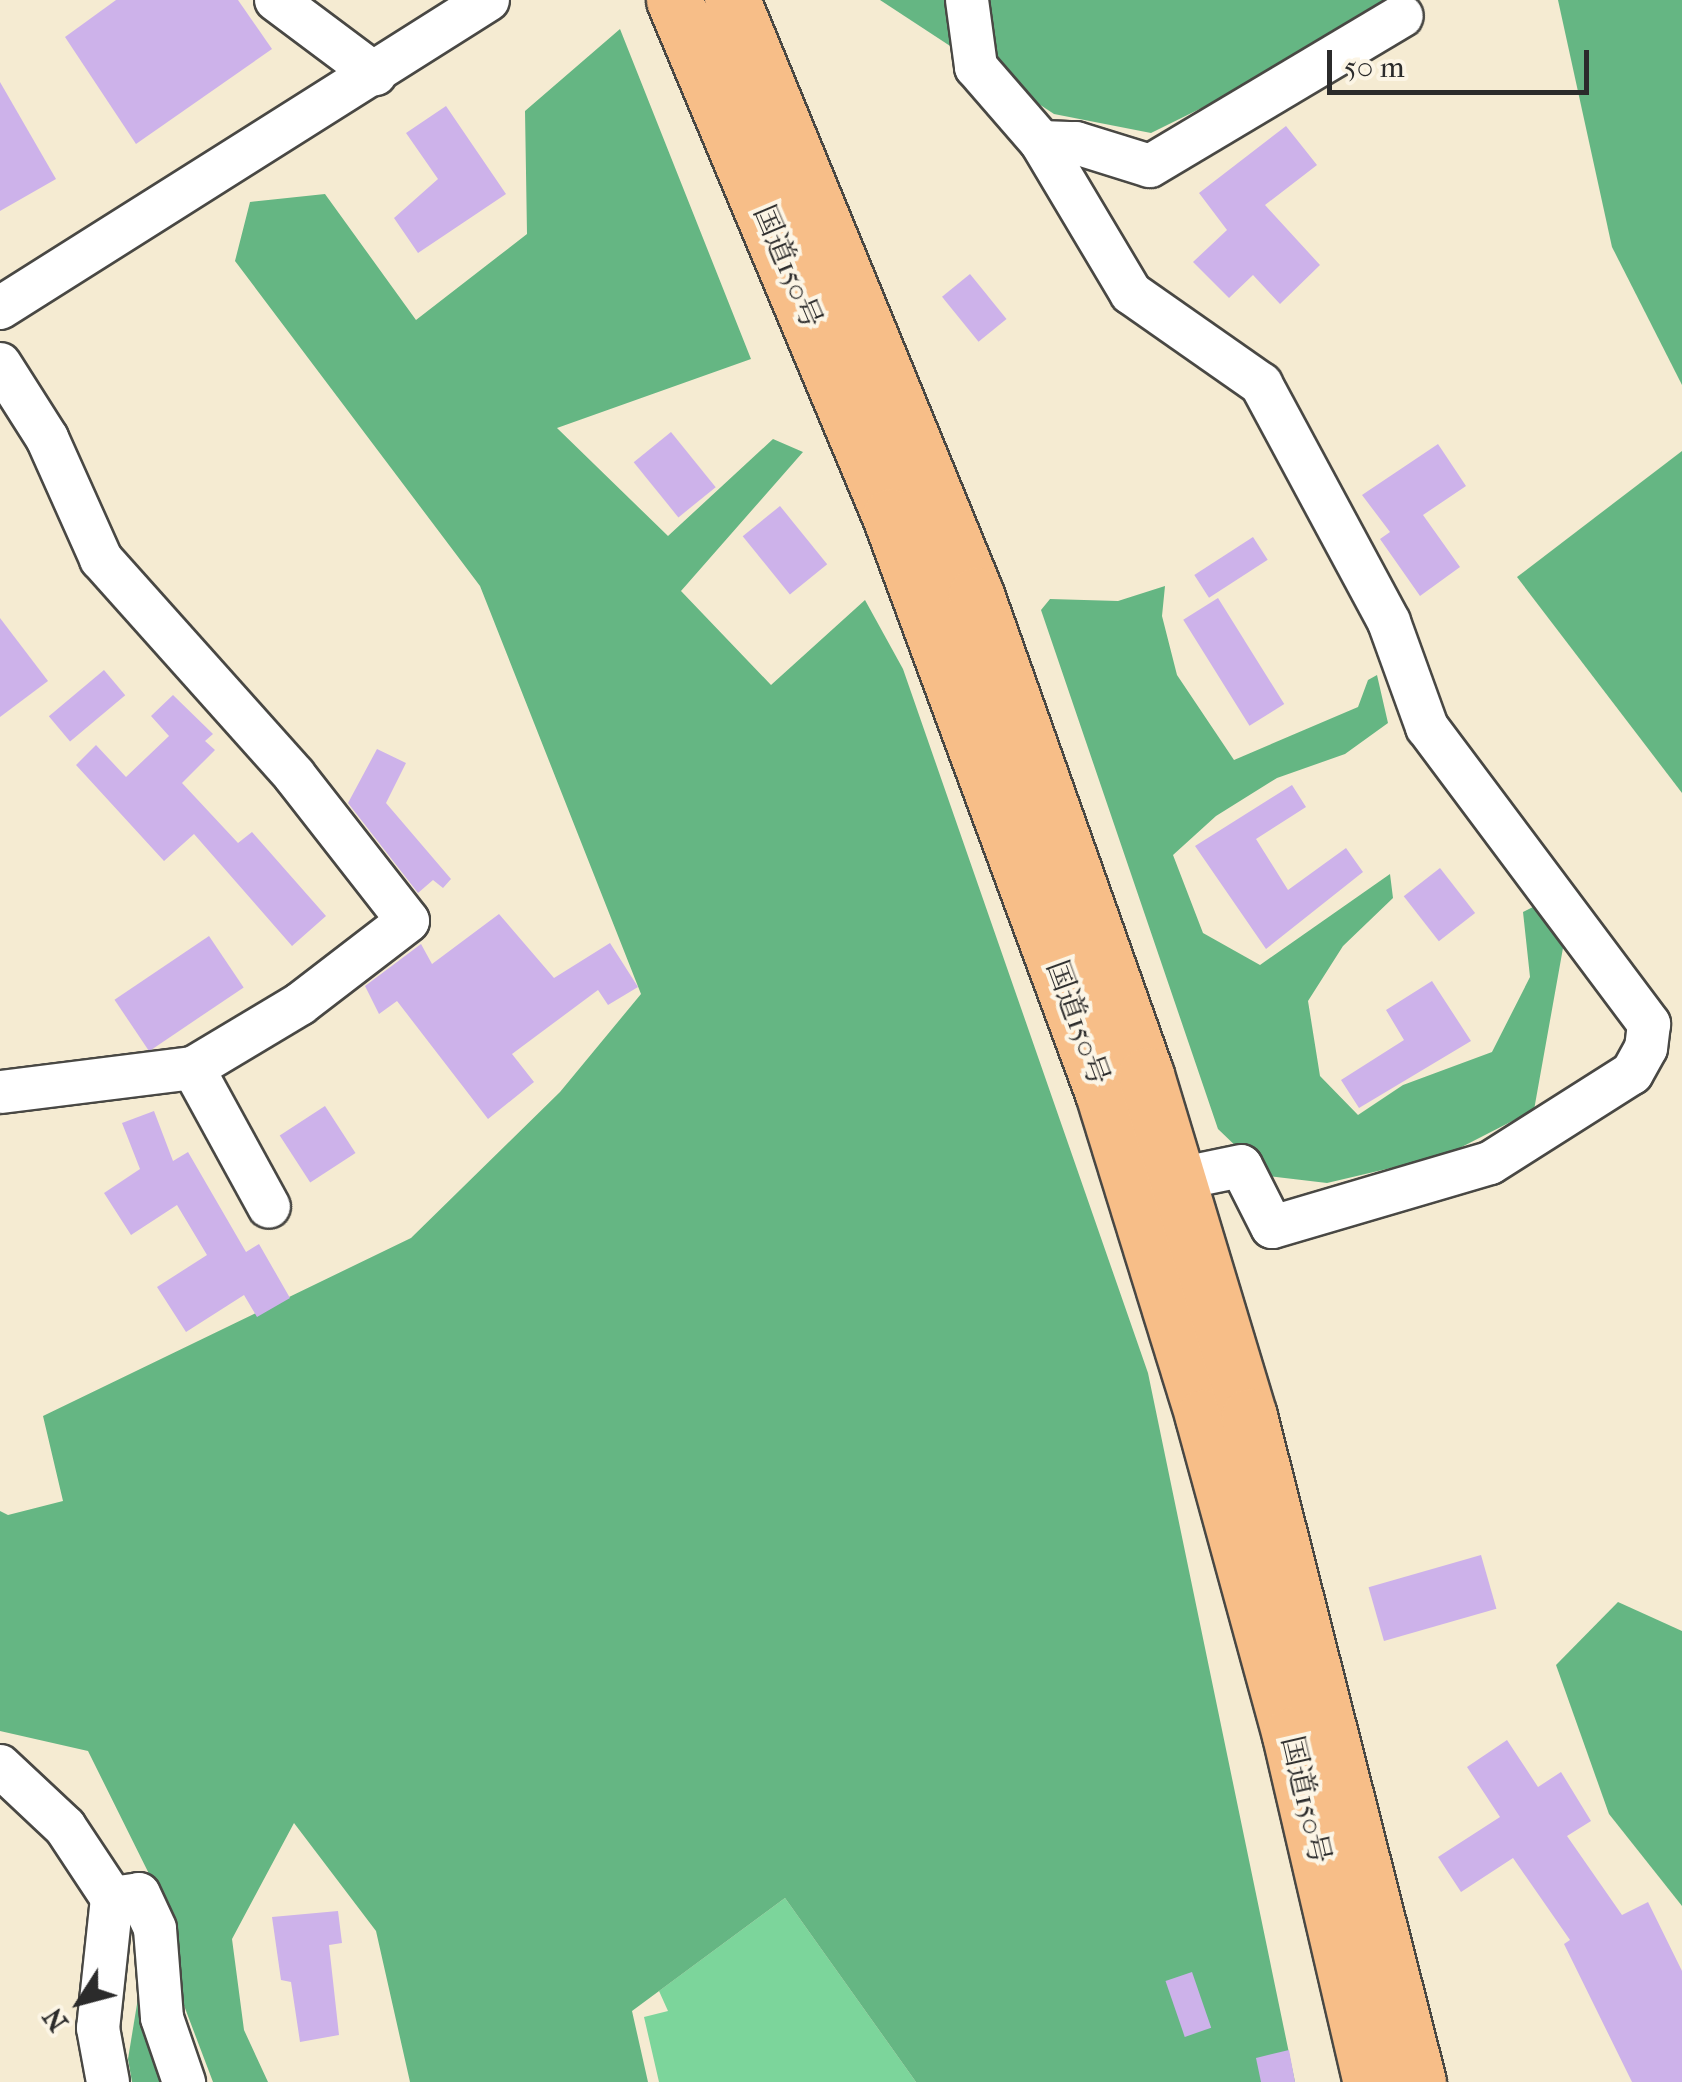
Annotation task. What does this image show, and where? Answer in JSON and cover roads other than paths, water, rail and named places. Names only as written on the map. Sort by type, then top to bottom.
[{"type":"highway","name":"国道150号","points":[[674,0],[890,516],[1102,1093],[1214,1454],[1290,1736],[1371,2082]]},
{"type":"highway","name":"国道150号","points":[[732,0],[976,596],[1178,1180],[1249,1416],[1418,2082]]},
{"type":"street","points":[[276,0],[375,74]]},
{"type":"street","points":[[0,308],[488,0]]},
{"type":"street","points":[[967,0],[976,67],[1041,142],[1131,293],[1261,384],[1389,622],[1427,727],[1649,1024],[1646,1048],[1632,1073],[1490,1163],[1272,1227],[1241,1166],[1178,1180]]},
{"type":"street","points":[[1041,142],[1076,144],[1150,166],[1402,16]]},
{"type":"street","points":[[0,364],[47,438],[102,560],[294,775],[408,921],[300,1004],[192,1068],[0,1092]]},
{"type":"street","points":[[192,1068],[269,1207]]},
{"type":"street","points":[[0,1766],[65,1827],[112,1898],[98,2028],[108,2082]]},
{"type":"street","points":[[112,1898],[139,1894],[155,1929],[162,2018],[184,2082]]}]
